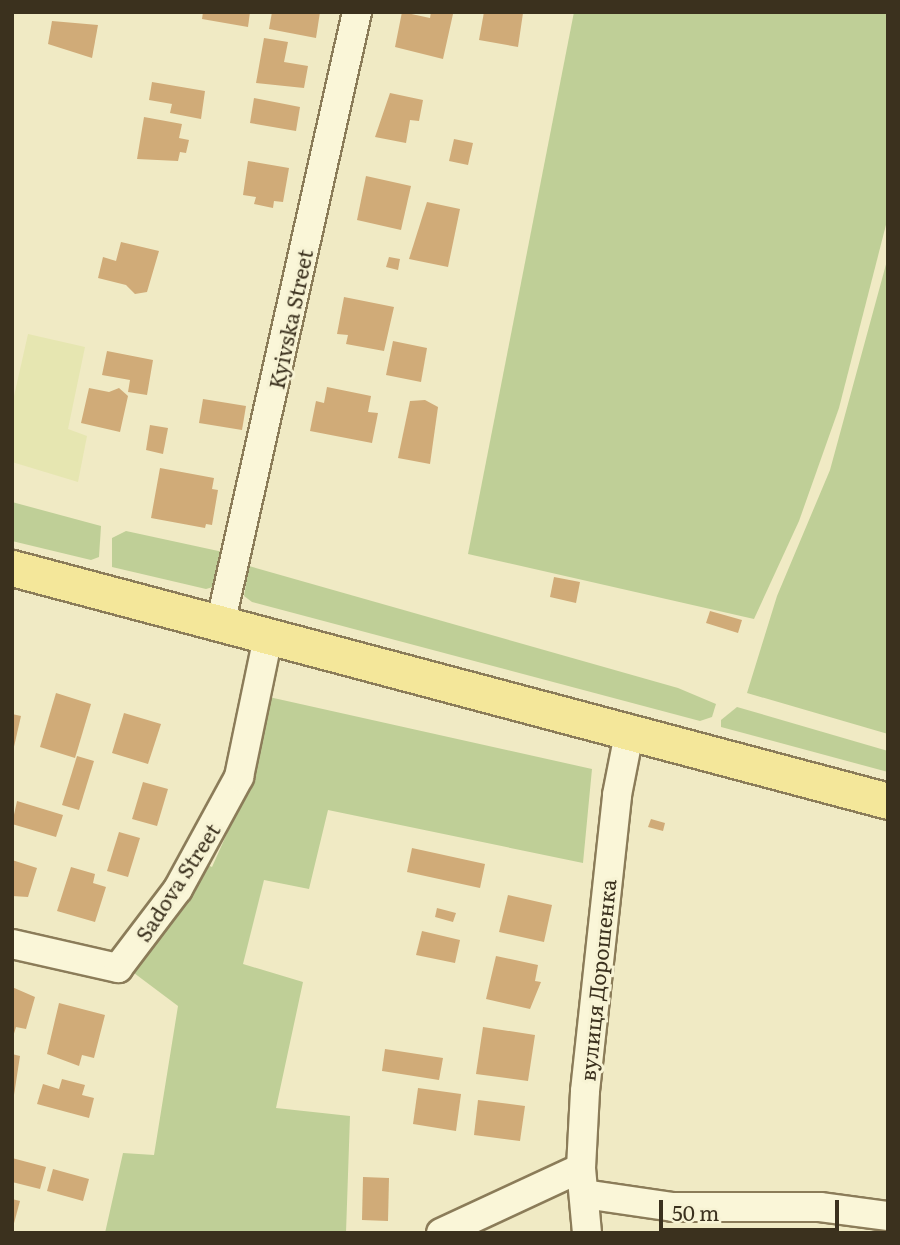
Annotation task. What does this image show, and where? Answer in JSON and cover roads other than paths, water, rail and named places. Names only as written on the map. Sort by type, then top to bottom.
[{"type":"main road","points":[[12,568],[220,625],[630,729],[888,801]]},
{"type":"street","name":"Kyivska Street","points":[[220,625],[357,12]]},
{"type":"street","name":"Sadova Street","points":[[12,944],[118,968],[177,889],[212,832],[239,776],[263,636]]},
{"type":"street","name":"вулиця Дорошенка","points":[[587,1233],[583,1181],[585,1091],[617,795],[630,729]]},
{"type":"street","points":[[441,1233],[583,1181],[673,1207],[820,1207],[888,1216]]}]
